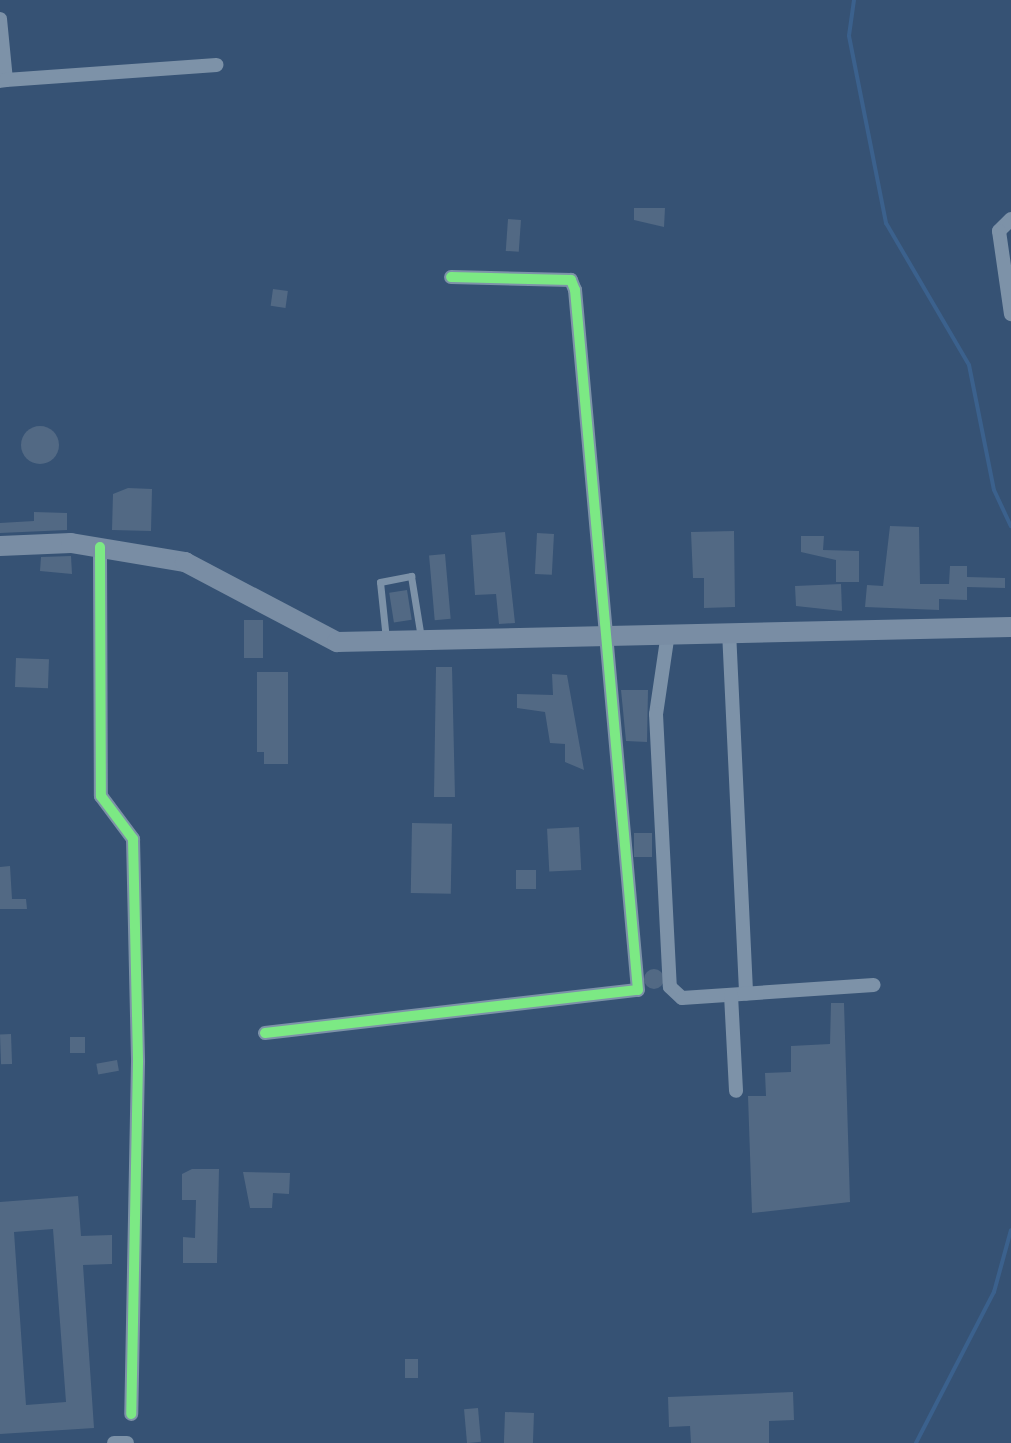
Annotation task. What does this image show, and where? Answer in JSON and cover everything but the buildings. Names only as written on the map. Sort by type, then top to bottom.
[{"type":"main road","points":[[0,546],[100,547],[185,562],[337,642],[387,645],[729,631],[1011,627]]},
{"type":"street","points":[[0,19],[3,81],[216,65]]},
{"type":"street","points":[[1011,219],[999,231],[1011,314]]},
{"type":"street","points":[[265,1033],[638,990],[571,280],[451,277]]},
{"type":"street","points":[[100,547],[101,796],[133,839],[138,1062],[131,1414]]},
{"type":"street","points":[[729,631],[738,994],[736,1091]]},
{"type":"street","points":[[668,633],[656,714],[670,987],[682,998],[874,985]]},
{"type":"street","points":[[114,1443],[127,1443]]},
{"type":"lane","points":[[387,645],[380,582],[411,576],[421,643]]},
{"type":"waterway","points":[[854,0],[849,36],[886,223],[969,365],[994,490],[1011,526]]},
{"type":"waterway","points":[[916,1443],[994,1292],[1011,1230]]},
{"type":"cycle path","points":[[265,1033],[638,990],[575,290],[571,280],[451,277]]},
{"type":"cycle path","points":[[100,547],[101,796],[133,839],[138,1062],[131,1414]]}]
